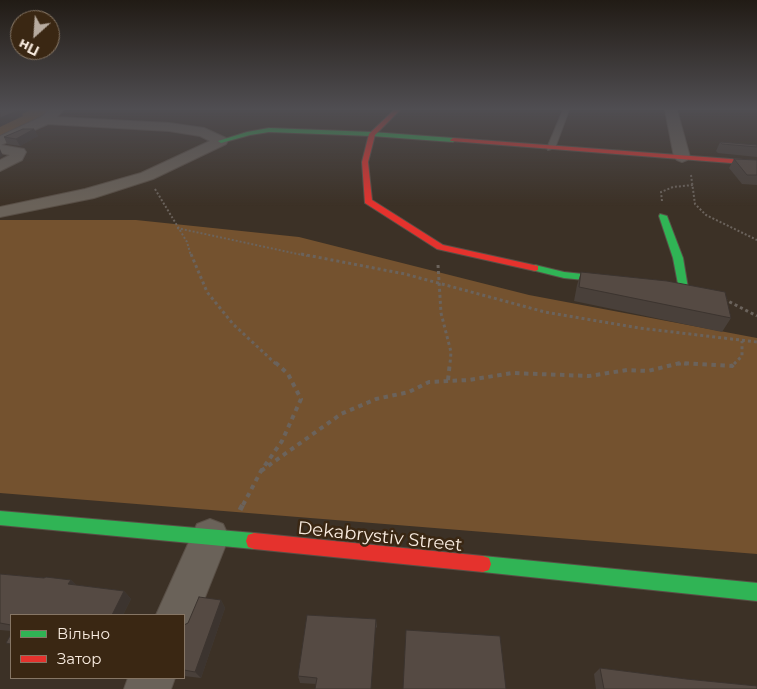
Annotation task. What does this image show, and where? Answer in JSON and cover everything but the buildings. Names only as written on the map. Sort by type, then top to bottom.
[{"type":"street","points":[[0,212],[88,194],[147,176],[219,142]]},
{"type":"street","points":[[370,142],[365,162],[368,201],[440,247],[564,274],[683,288],[678,258],[663,216]]},
{"type":"street","points":[[476,142],[757,163]]},
{"type":"street","points":[[679,142],[682,157]]},
{"type":"street","points":[[0,149],[19,152],[17,157],[0,166]]},
{"type":"street","name":"Dekabrystiv Street","points":[[0,518],[210,537],[757,592]]},
{"type":"street","points":[[177,614],[210,537]]},
{"type":"lane","points":[[551,148],[553,142]]},
{"type":"path","points":[[682,157],[690,170],[695,204],[706,215],[757,240]]},
{"type":"path","points":[[147,176],[187,242],[193,262],[207,292],[233,324],[288,374],[301,399],[282,441],[261,471],[238,514],[210,537]]},
{"type":"path","points":[[663,216],[662,192],[672,187],[693,185]]},
{"type":"path","points":[[177,228],[405,274],[544,312],[639,328],[757,342]]},
{"type":"path","points":[[440,247],[433,255],[439,266],[441,313],[451,352],[448,380]]},
{"type":"path","points":[[683,288],[717,296],[757,316]]},
{"type":"path","points":[[261,471],[341,414],[376,399],[409,392],[429,382],[469,380],[512,373],[588,376],[628,370],[648,370],[680,363],[732,366],[742,356],[742,341]]},
{"type":"shaded area","points":[[0,220],[136,220],[299,237],[529,295],[757,338],[757,554],[0,493]]},
{"type":"traffic: fast","points":[[535,268],[564,275],[683,288],[678,258],[663,216]]},
{"type":"traffic: fast","points":[[0,518],[254,541]]},
{"type":"traffic: fast","points":[[483,564],[757,592]]},
{"type":"traffic: jam","points":[[370,142],[365,162],[368,201],[440,247],[535,268]]},
{"type":"traffic: jam","points":[[481,142],[757,163]]},
{"type":"traffic: jam","points":[[254,541],[483,564]]}]
